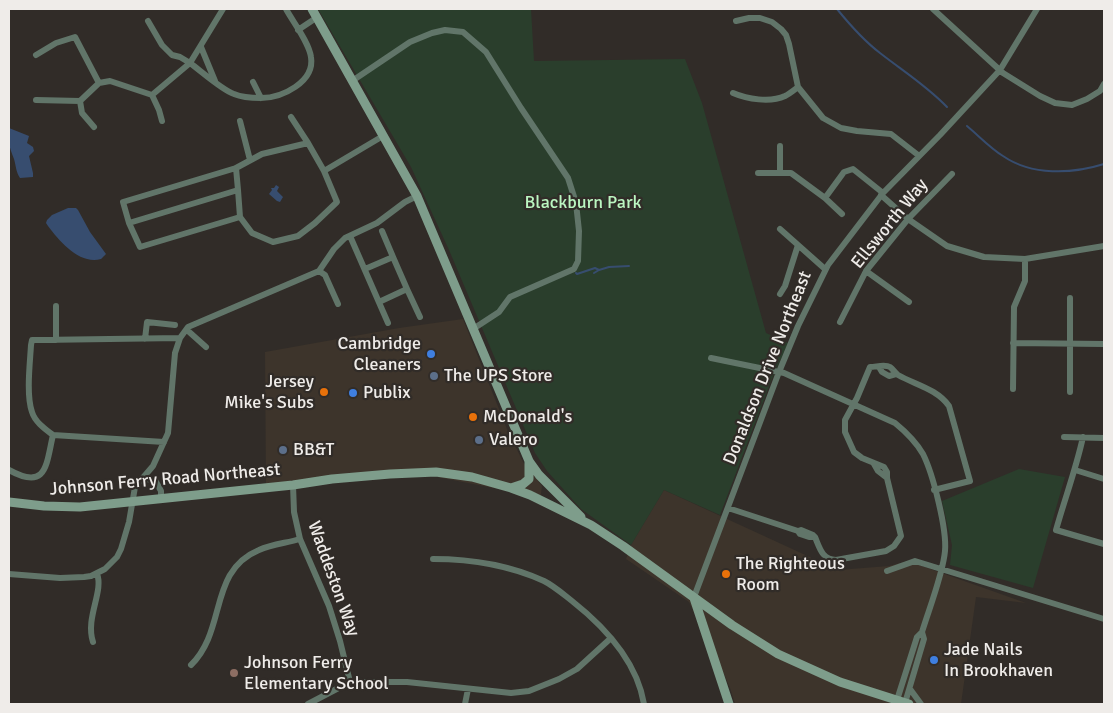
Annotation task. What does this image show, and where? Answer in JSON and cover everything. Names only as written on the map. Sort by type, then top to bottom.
[{"type":"main road","points":[[312,9],[417,196],[529,461],[539,475],[572,510],[590,525],[623,546],[732,626],[778,654],[840,682],[904,702]]},
{"type":"main road","points":[[511,488],[523,484],[529,479],[529,461]]},
{"type":"main road","name":"Johnson Ferry Road Northeast","points":[[9,502],[62,507],[133,502],[332,479],[436,472],[462,475],[511,488],[530,495],[590,525]]},
{"type":"main road","points":[[530,495],[540,496],[554,491]]},
{"type":"main road","points":[[694,597],[728,704]]},
{"type":"main road","points":[[704,627],[713,642],[733,704]]},
{"type":"street","points":[[152,95],[190,63],[201,48],[208,32],[223,9]]},
{"type":"street","points":[[148,21],[162,45],[172,55],[190,63],[233,94],[261,98],[278,96],[299,84],[308,76],[311,67],[311,56],[286,9]]},
{"type":"street","points":[[933,9],[1000,70],[1040,96],[1055,102],[1072,105],[1100,91],[1104,84]]},
{"type":"street","name":"Donaldson Drive Northeast","points":[[694,597],[779,372],[798,326],[825,270],[882,194],[1000,70],[1038,9]]},
{"type":"street","points":[[298,30],[316,18]]},
{"type":"street","points":[[736,21],[760,18],[772,22],[781,29],[786,35],[789,44],[798,87],[823,118],[832,124],[857,131],[891,134],[918,156]]},
{"type":"street","points":[[352,81],[410,42],[445,30],[463,32],[486,52],[568,178],[576,203],[579,231],[578,261],[574,269],[510,297],[499,312],[473,329]]},
{"type":"street","points":[[36,55],[56,43],[75,37],[99,83]]},
{"type":"street","points":[[201,48],[216,83]]},
{"type":"street","points":[[36,100],[80,101],[99,83],[110,81],[152,95],[162,121]]},
{"type":"street","points":[[253,82],[261,98]]},
{"type":"street","points":[[733,93],[742,97],[774,99],[785,96],[798,87]]},
{"type":"street","points":[[80,101],[82,113],[94,127]]},
{"type":"street","points":[[236,168],[240,217],[252,234],[273,242],[298,236],[315,223],[337,202],[324,171],[291,117]]},
{"type":"street","points":[[240,121],[250,160]]},
{"type":"street","points":[[324,171],[383,136]]},
{"type":"street","points":[[240,217],[140,247],[129,223],[123,202],[236,168],[262,154],[308,143]]},
{"type":"street","points":[[780,146],[780,173]]},
{"type":"street","points":[[825,198],[844,172],[853,169],[908,219],[947,246],[984,257],[1025,259],[1104,246]]},
{"type":"street","points":[[758,173],[791,173],[825,198],[842,214]]},
{"type":"street","name":"Ellsworth Way","points":[[840,322],[866,272],[908,219],[952,174]]},
{"type":"street","points":[[129,223],[238,190]]},
{"type":"street","points":[[9,574],[84,578],[97,574],[112,563],[121,549],[135,487],[153,466],[168,433],[175,354],[180,338],[188,327],[319,271],[334,249],[345,238],[377,224],[405,202],[417,196]]},
{"type":"street","points":[[780,229],[825,270]]},
{"type":"street","points":[[382,231],[420,317]]},
{"type":"street","points":[[350,236],[388,323]]},
{"type":"street","points":[[780,294],[785,286],[798,245]]},
{"type":"street","points":[[364,269],[393,257]]},
{"type":"street","points":[[1013,389],[1014,307],[1025,281],[1025,259]]},
{"type":"street","points":[[319,271],[325,275],[338,304]]},
{"type":"street","points":[[866,272],[909,302]]},
{"type":"street","points":[[379,302],[407,289]]},
{"type":"street","points":[[1070,298],[1070,392]]},
{"type":"street","points":[[56,306],[56,340]]},
{"type":"street","points":[[144,339],[147,322],[175,325]]},
{"type":"street","points":[[187,330],[206,347]]},
{"type":"street","points":[[164,442],[53,435],[40,425],[32,413],[28,380],[32,340],[180,338]]},
{"type":"street","points":[[1013,343],[1104,344]]},
{"type":"street","points":[[711,358],[779,372],[895,423],[905,432],[922,454],[929,468],[945,531],[945,551],[922,632],[917,638],[904,702]]},
{"type":"street","points":[[728,508],[815,537],[823,556],[830,560],[886,551],[894,546],[901,536],[887,478],[878,471],[874,464],[854,452],[845,432],[845,420],[870,367],[884,365],[890,367],[896,374],[943,398],[949,406],[970,480],[934,490]]},
{"type":"street","points":[[9,470],[30,478],[39,476],[45,470],[53,435]]},
{"type":"street","points":[[1064,437],[1104,438]]},
{"type":"street","points":[[1083,437],[1075,470],[1069,483],[1056,530],[1104,544]]},
{"type":"street","points":[[153,466],[154,480],[161,491],[161,499]]},
{"type":"street","points":[[1075,470],[1104,479]]},
{"type":"street","points":[[142,479],[154,480]]},
{"type":"street","name":"Waddeston Way","points":[[292,485],[294,512],[300,539],[329,606],[350,682]]},
{"type":"street","points":[[191,665],[204,649],[212,632],[222,591],[235,567],[258,550],[300,539]]},
{"type":"street","points":[[433,560],[452,559],[492,564],[521,572],[546,582],[580,607],[611,638],[625,656],[635,674],[642,692],[644,704]]},
{"type":"street","points":[[886,571],[915,561],[1104,620]]},
{"type":"street","points":[[92,642],[90,627],[100,582],[97,574]]},
{"type":"street","points":[[904,702],[910,689],[924,639],[922,632]]},
{"type":"street","points":[[308,704],[350,682],[408,682],[511,693],[529,691],[544,686],[577,669],[611,638]]},
{"type":"street","points":[[465,704],[468,689]]},
{"type":"street","points":[[910,689],[922,704]]},
{"type":"shaded area","points":[[463,319],[507,429],[523,462],[542,486],[540,502],[514,492],[432,476],[347,479],[266,489],[265,352],[399,328]]},
{"type":"shaded area","points":[[664,490],[838,570],[889,566],[908,561],[1026,603],[976,597],[961,704],[735,704],[718,660],[689,602],[626,559],[631,545]]},
{"type":"green space","name":"Blackburn Park","points":[[318,9],[531,9],[534,61],[685,59],[702,103],[766,333],[788,343],[771,381],[720,515],[664,490],[631,545],[581,509],[547,471],[535,453],[449,250],[411,167]]},
{"type":"green space","points":[[1019,469],[1065,477],[1033,588],[950,565],[952,545],[942,501]]},
{"type":"water","points":[[9,128],[29,136],[27,143],[33,147],[34,151],[29,156],[33,177],[20,178],[19,176],[9,144]]},
{"type":"water","points":[[276,185],[279,187],[277,191],[283,197],[280,202],[269,194],[272,190],[271,188],[274,188]]},
{"type":"water","points":[[68,208],[76,208],[78,210],[90,232],[106,254],[101,259],[86,259],[71,251],[46,223],[52,215]]},
{"type":"waterway","points":[[837,9],[868,43],[923,85],[947,107]]},
{"type":"waterway","points":[[967,126],[998,153],[1027,167],[1039,170],[1066,171],[1104,164]]},
{"type":"waterway","points":[[576,273],[595,268],[599,270],[609,267],[629,266]]},
{"type":"waterway","points":[[594,273],[599,270]]},
{"type":"place","name":"Cambridge Cleaners","points":[[431,354]]},
{"type":"place","name":"The UPS Store","points":[[434,376]]},
{"type":"place","name":"Jersey Mike's Subs","points":[[324,392]]},
{"type":"place","name":"Publix","points":[[353,393]]},
{"type":"place","name":"McDonald's","points":[[473,417]]},
{"type":"place","name":"Valero","points":[[479,440]]},
{"type":"place","name":"BB&T","points":[[283,450]]},
{"type":"place","name":"The Righteous Room","points":[[726,574]]},
{"type":"place","name":"Jade Nails In Brookhaven","points":[[934,660]]},
{"type":"place","name":"Johnson Ferry Elementary School","points":[[234,673]]}]
